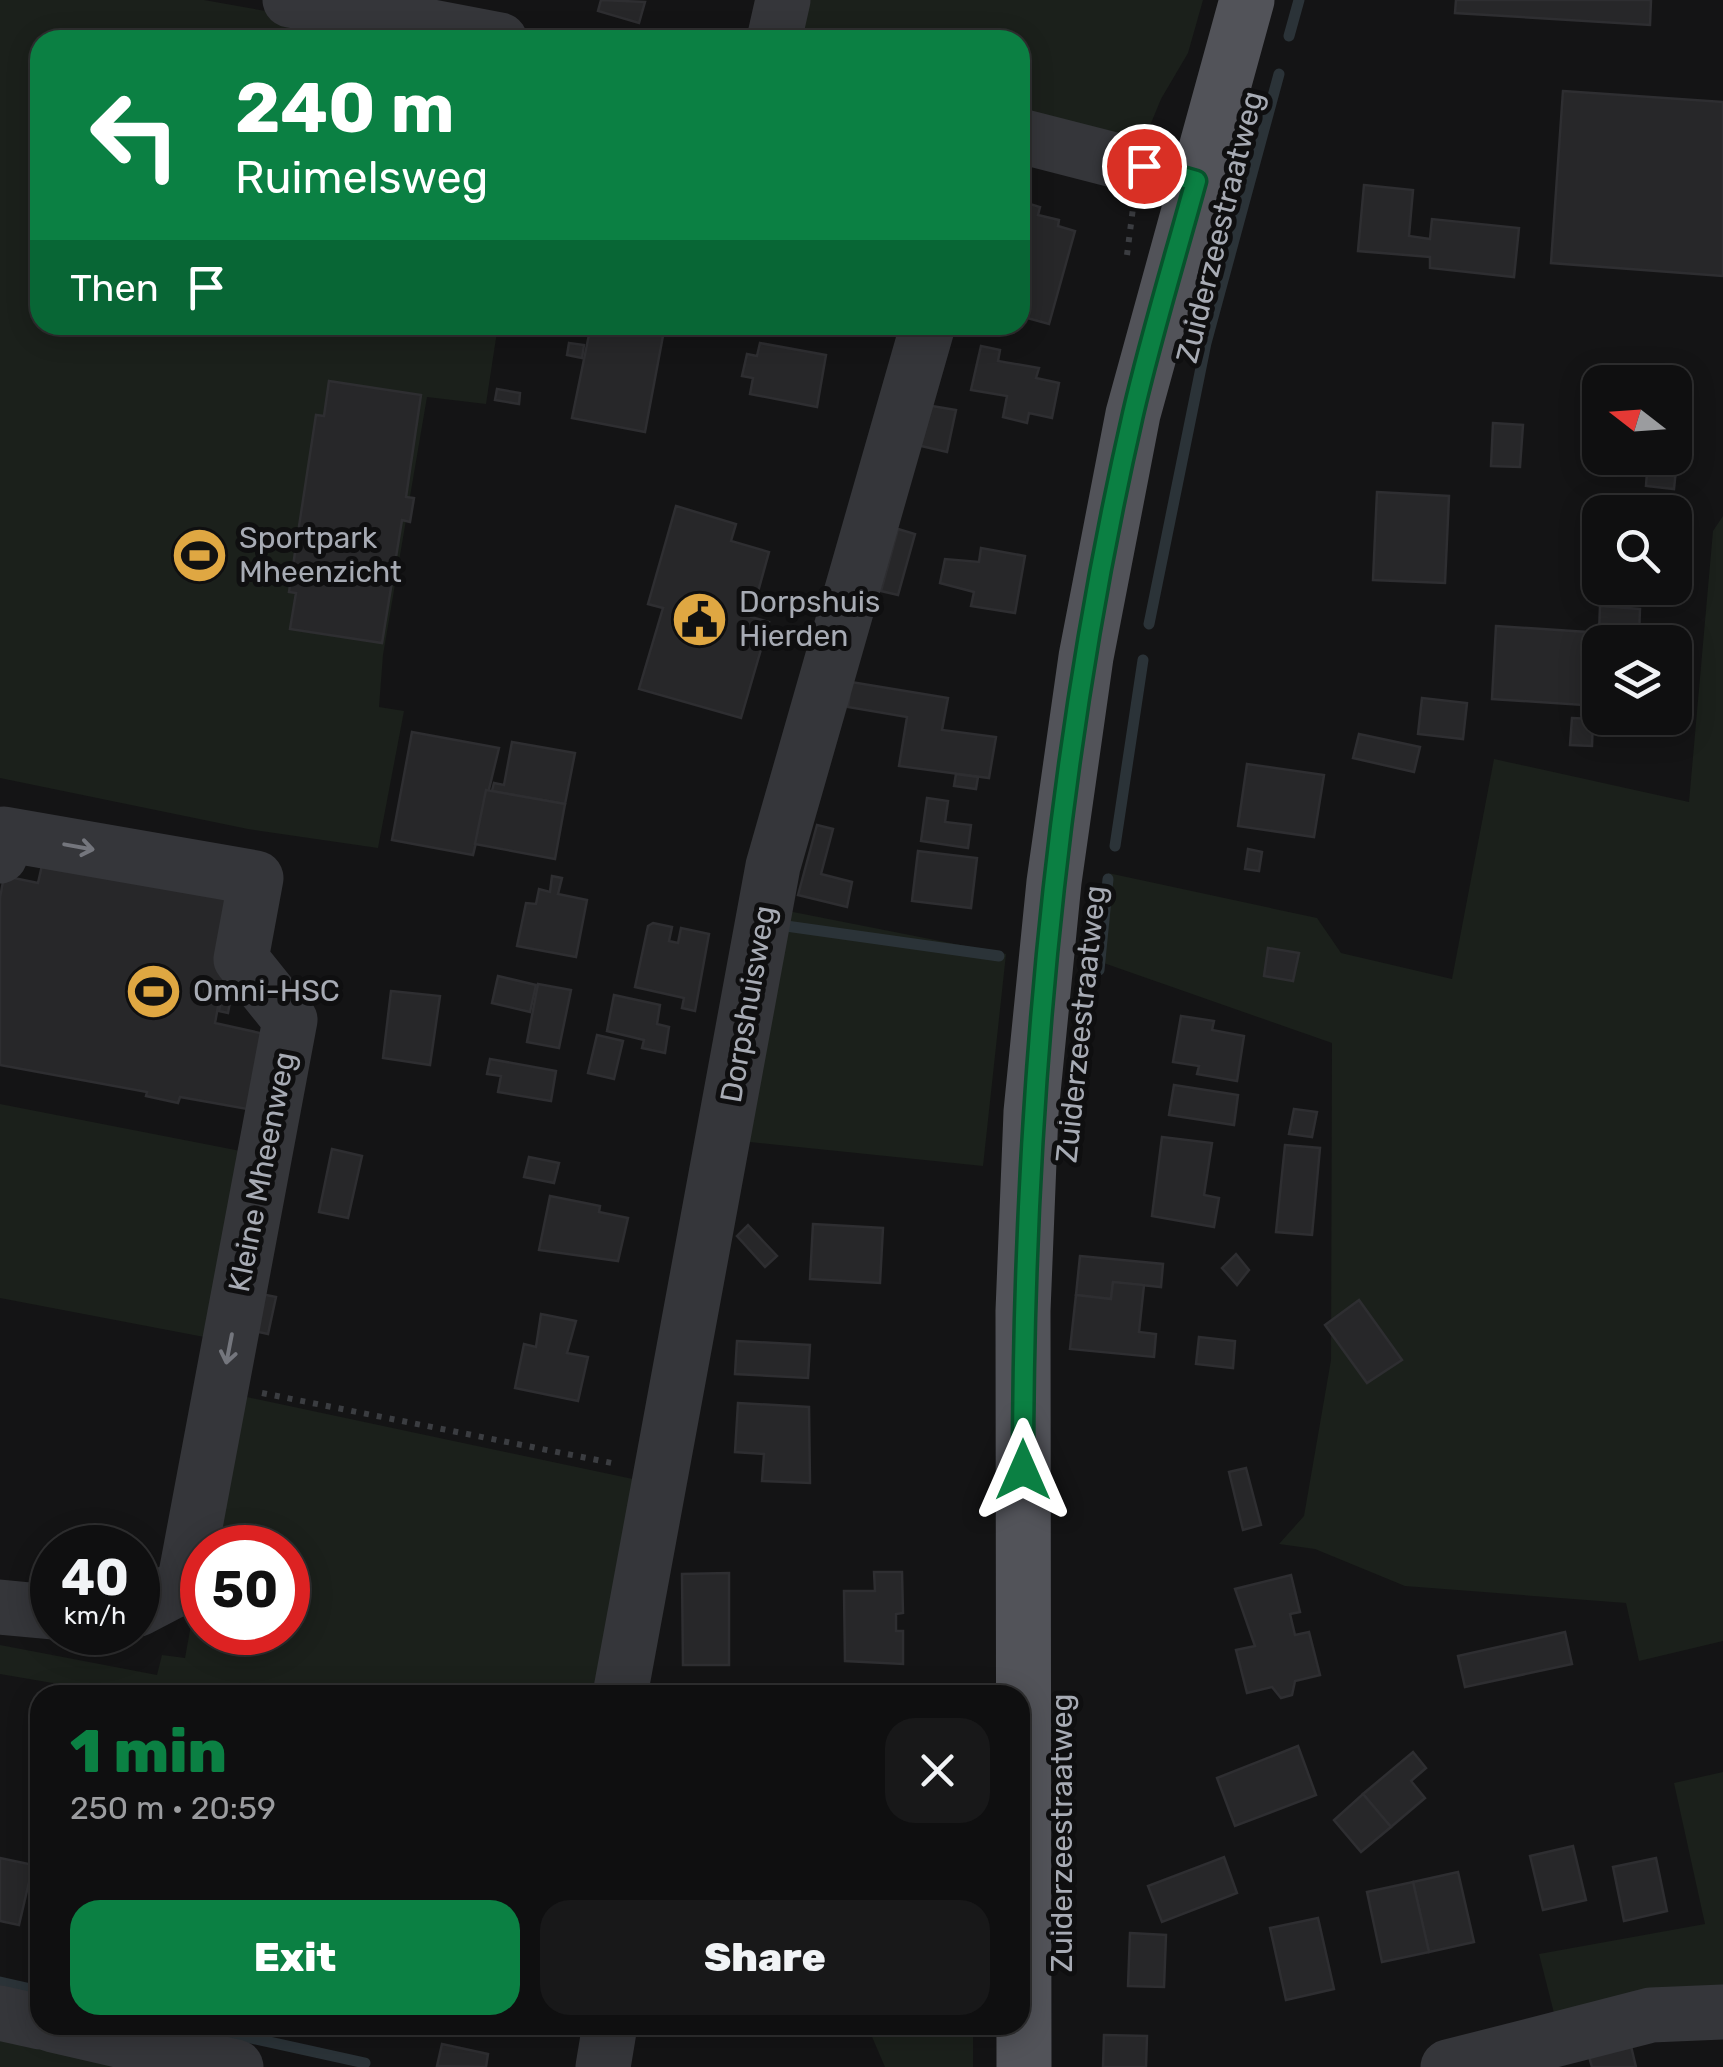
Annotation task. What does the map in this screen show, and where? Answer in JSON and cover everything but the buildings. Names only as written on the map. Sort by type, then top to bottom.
[{"type":"main road","name":"Zuiderzeestraatweg","points":[[1023,1685],[1023,1311],[1031,1112],[1054,882],[1086,656],[1133,414],[1247,0]]},
{"type":"main road","name":"Zuiderzeestraatweg","points":[[1024,2035],[1024,2067]]},
{"type":"street","points":[[290,0],[448,30]]},
{"type":"street","points":[[776,30],[783,0]]},
{"type":"street","points":[[1030,139],[1196,181]]},
{"type":"street","name":"Dorpshuisweg","points":[[622,1685],[658,1472],[773,866],[925,335]]},
{"type":"street","name":"Kleine Mheenweg","points":[[0,856],[4,834],[256,878],[241,959],[290,1020],[184,1585],[160,1598]]},
{"type":"street","points":[[0,1607],[30,1610]]},
{"type":"street","points":[[1448,2067],[1651,2015],[1723,2012]]},
{"type":"street","points":[[0,2013],[30,2020]]},
{"type":"street","points":[[97,2035],[236,2067]]},
{"type":"street","points":[[603,2067],[608,2035]]},
{"type":"path","points":[[222,1385],[658,1472]]},
{"type":"shaded area","name":"Sportpark Mheenzicht","points":[[0,0],[204,0],[371,30],[30,30],[30,335],[496,335],[486,404],[427,397],[383,655],[379,707],[404,711],[378,848],[248,829],[0,778]]},
{"type":"shaded area","points":[[794,0],[1203,0],[1188,53],[1161,99],[1142,145],[1030,121],[1030,30],[787,30]]},
{"type":"shaded area","points":[[1723,516],[1723,1641],[1639,1661],[1626,1603],[1405,1586],[1315,1549],[1279,1544],[1304,1516],[1331,1360],[1332,1043],[1098,961],[1108,873],[1317,918],[1341,953],[1452,979],[1494,759],[1689,802],[1713,531]]},
{"type":"shaded area","points":[[788,911],[1006,954],[983,1166],[740,1141]]},
{"type":"shaded area","points":[[0,1104],[256,1154],[220,1340],[0,1298]]},
{"type":"shaded area","points":[[233,1394],[647,1482],[613,1685],[64,1685],[0,1674],[0,1645],[30,1651],[30,1655],[52,1655],[157,1675],[162,1655],[310,1655],[310,1525],[209,1525]]},
{"type":"shaded area","points":[[1723,1772],[1723,1996],[1555,2017],[1539,1954],[1705,1924],[1674,1783]]},
{"type":"shaded area","points":[[0,2029],[167,2067],[0,2067]]},
{"type":"shaded area","points":[[871,2035],[973,2035],[973,2067],[885,2067]]},
{"type":"waterway","points":[[1289,36],[1299,0]]},
{"type":"waterway","points":[[1149,624],[1206,343],[1279,74]]},
{"type":"waterway","points":[[1115,846],[1143,660]]},
{"type":"waterway","points":[[1093,969],[1099,970],[1108,879]]},
{"type":"waterway","points":[[779,925],[999,956]]},
{"type":"waterway","points":[[0,1982],[30,1989]]},
{"type":"waterway","points":[[238,2035],[365,2063]]},
{"type":"place","name":"Sportpark Mheenzicht","points":[[200,555]]},
{"type":"place","name":"Dorpshuis Hierden","points":[[700,619]]},
{"type":"place","name":"Omni-HSC","points":[[154,991]]},
{"type":"route","points":[[1023,1470],[1023,1311],[1031,1112],[1054,882],[1086,656],[1133,414],[1196,181],[1144,166]]}]
